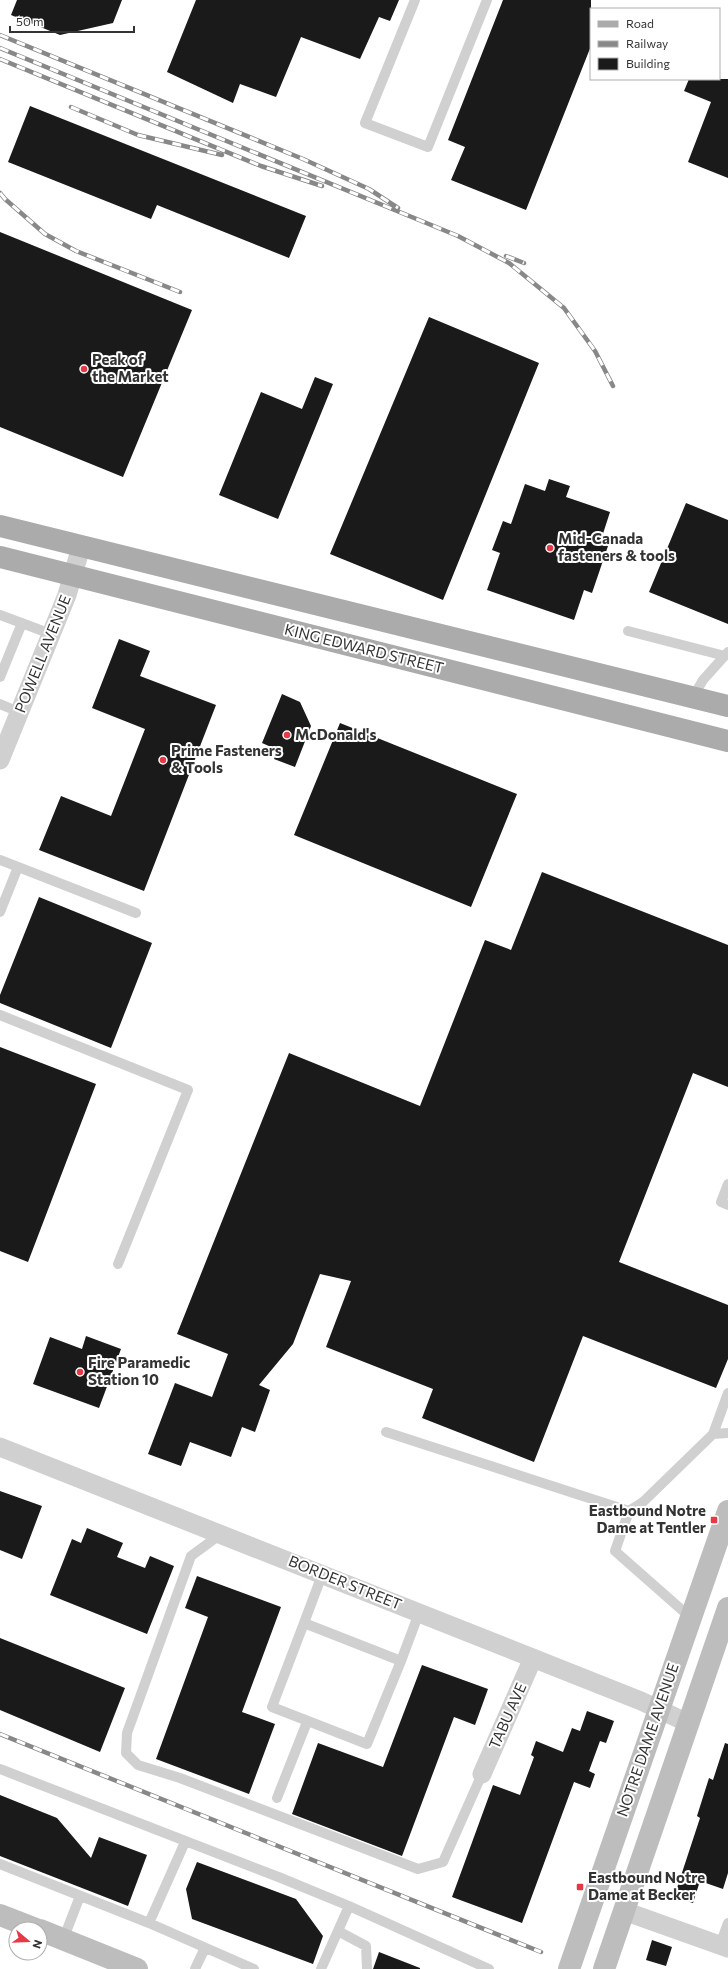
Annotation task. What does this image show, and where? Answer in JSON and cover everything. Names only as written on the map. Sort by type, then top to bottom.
[{"type":"main road","points":[[0,526],[728,706]]},
{"type":"main road","name":"KING EDWARD STREET","points":[[0,557],[580,702],[728,741]]},
{"type":"main road","points":[[276,627],[284,596]]},
{"type":"main road","name":"NOTRE DAME AVENUE","points":[[570,1969],[728,1511]]},
{"type":"main road","points":[[604,1969],[728,1608]]},
{"type":"main road","points":[[0,1915],[15,1921]]},
{"type":"main road","points":[[48,1933],[137,1969]]},
{"type":"street","name":"POWELL AVENUE","points":[[0,760],[51,634],[73,576],[81,547]]},
{"type":"street","name":"BORDER STREET","points":[[0,1447],[659,1708],[688,1722]]},
{"type":"street","name":"TABU AVE","points":[[482,1774],[533,1658]]},
{"type":"street","points":[[624,1911],[724,1946]]},
{"type":"lane","points":[[415,0],[365,123],[428,147],[487,0]]},
{"type":"lane","points":[[0,615],[51,634]]},
{"type":"lane","points":[[0,677],[22,623]]},
{"type":"lane","points":[[628,631],[726,654],[703,680],[693,697]]},
{"type":"lane","points":[[0,704],[20,712]]},
{"type":"lane","points":[[0,860],[136,913]]},
{"type":"lane","points":[[0,912],[18,867]]},
{"type":"lane","points":[[0,1015],[188,1090],[118,1264]]},
{"type":"lane","points":[[728,1184],[721,1202],[728,1205]]},
{"type":"lane","points":[[691,1618],[615,1551],[629,1511],[643,1502],[713,1434],[728,1393]]},
{"type":"lane","points":[[386,1432],[629,1511]]},
{"type":"lane","points":[[713,1434],[728,1433]]},
{"type":"lane","points":[[221,1534],[191,1556],[129,1725],[126,1753],[138,1765],[180,1778],[418,1869],[443,1862],[482,1774]]},
{"type":"lane","points":[[322,1575],[272,1707],[308,1722],[367,1744],[419,1613]]},
{"type":"lane","points":[[304,1623],[401,1661]]},
{"type":"lane","points":[[278,1798],[308,1722]]},
{"type":"lane","points":[[0,1769],[349,1906],[489,1969]]},
{"type":"lane","points":[[149,1923],[185,1842]]},
{"type":"lane","points":[[0,1864],[149,1923],[254,1969]]},
{"type":"lane","points":[[64,1940],[80,1896]]},
{"type":"lane","points":[[321,1969],[349,1906]]},
{"type":"lane","points":[[724,1946],[728,1923]]},
{"type":"lane","points":[[338,1931],[366,1946],[367,1969]]},
{"type":"lane","points":[[195,1969],[205,1948]]},
{"type":"building","points":[[17,0],[122,0],[113,23],[60,35],[11,15]]},
{"type":"building","points":[[196,0],[399,0],[390,21],[379,17],[360,59],[301,37],[276,97],[240,84],[233,103],[167,72]]},
{"type":"building","points":[[503,0],[591,0],[590,49],[526,210],[451,180],[465,147],[448,140]]},
{"type":"building","points":[[728,79],[728,178],[688,162],[711,102],[684,91],[689,80]]},
{"type":"building","points":[[30,106],[306,216],[289,258],[157,205],[151,219],[8,162]]},
{"type":"building","name":"Peak of the Market","points":[[0,232],[192,310],[123,477],[0,427]]},
{"type":"building","points":[[429,317],[539,363],[443,600],[330,554]]},
{"type":"building","points":[[315,377],[333,384],[278,519],[219,495],[261,392],[302,409]]},
{"type":"building","name":"Mid-Canada fasteners & tools","points":[[549,479],[570,486],[566,497],[610,512],[600,543],[608,546],[592,593],[584,590],[574,620],[487,590],[500,553],[492,550],[503,521],[511,524],[525,484],[545,491]]},
{"type":"building","points":[[686,503],[728,520],[728,624],[649,592]]},
{"type":"building","points":[[119,639],[150,651],[140,676],[216,705],[144,891],[39,850],[61,796],[111,816],[145,729],[92,708]]},
{"type":"building","name":"McDonald's","points":[[282,694],[300,702],[311,726],[295,767],[274,759],[278,750],[262,743]]},
{"type":"building","points":[[340,723],[517,794],[471,907],[294,835]]},
{"type":"building","points":[[542,872],[728,945],[728,1087],[693,1073],[619,1262],[728,1305],[728,1359],[716,1388],[583,1336],[534,1462],[422,1418],[433,1389],[326,1347],[351,1281],[320,1274],[293,1344],[259,1385],[270,1390],[255,1432],[242,1427],[231,1457],[190,1442],[181,1466],[148,1454],[175,1383],[212,1397],[228,1354],[177,1334],[289,1053],[420,1106],[485,940],[511,950]]},
{"type":"building","points":[[39,897],[152,943],[111,1048],[0,1003],[0,995]]},
{"type":"building","points":[[0,1047],[96,1084],[28,1262],[0,1251]]},
{"type":"building","points":[[86,1336],[121,1349],[99,1408],[33,1384],[50,1337],[82,1349]]},
{"type":"building","points":[[0,1491],[42,1506],[22,1559],[0,1550]]},
{"type":"building","points":[[87,1528],[123,1543],[117,1557],[145,1568],[150,1556],[174,1566],[147,1634],[50,1595],[72,1539],[81,1543]]},
{"type":"building","points":[[197,1576],[281,1607],[242,1712],[275,1724],[249,1794],[156,1759],[208,1617],[185,1608]]},
{"type":"building","points":[[0,1638],[125,1688],[100,1752],[0,1710]]},
{"type":"building","points":[[422,1665],[488,1689],[475,1725],[454,1717],[402,1856],[292,1814],[318,1743],[383,1767]]},
{"type":"building","points":[[587,1711],[614,1721],[606,1743],[600,1741],[589,1771],[595,1774],[590,1788],[574,1782],[522,1923],[452,1897],[493,1785],[520,1795],[534,1757],[531,1755],[536,1741],[563,1752],[572,1728],[580,1731]]},
{"type":"building","points":[[725,1743],[728,1744],[728,1873],[723,1889],[700,1881],[693,1903],[674,1897],[700,1818],[697,1816],[709,1778],[713,1780]]},
{"type":"building","points":[[0,1795],[57,1818],[91,1858],[99,1837],[147,1855],[128,1906],[0,1856]]},
{"type":"building","points":[[197,1862],[296,1899],[323,1936],[313,1964],[192,1919],[186,1889]]},
{"type":"building","points":[[652,1940],[672,1947],[666,1966],[646,1960]]},
{"type":"building","points":[[379,1952],[420,1968],[420,1969],[373,1969]]},
{"type":"railway","points":[[0,35],[303,159],[369,189],[398,208]]},
{"type":"railway","points":[[0,48],[458,236],[509,263],[564,308],[595,351],[613,386]]},
{"type":"railway","points":[[0,59],[261,166],[322,186]]},
{"type":"railway","points":[[71,107],[138,135],[222,155]]},
{"type":"railway","points":[[0,193],[45,234],[76,251],[180,292]]},
{"type":"railway","points":[[506,256],[524,263]]},
{"type":"railway","points":[[0,1734],[541,1952]]},
{"type":"place","name":"Peak of the Market","points":[[84,369]]},
{"type":"place","name":"Mid-Canada fasteners & tools","points":[[550,548]]},
{"type":"place","name":"McDonald's","points":[[287,735]]},
{"type":"place","name":"Prime Fasteners & Tools","points":[[163,760]]},
{"type":"place","name":"Fire Paramedic Station 10","points":[[80,1372]]},
{"type":"place","name":"Eastbound Notre Dame at Tentler","points":[[714,1520]]},
{"type":"place","name":"Eastbound Notre Dame at Becker","points":[[580,1887]]}]
